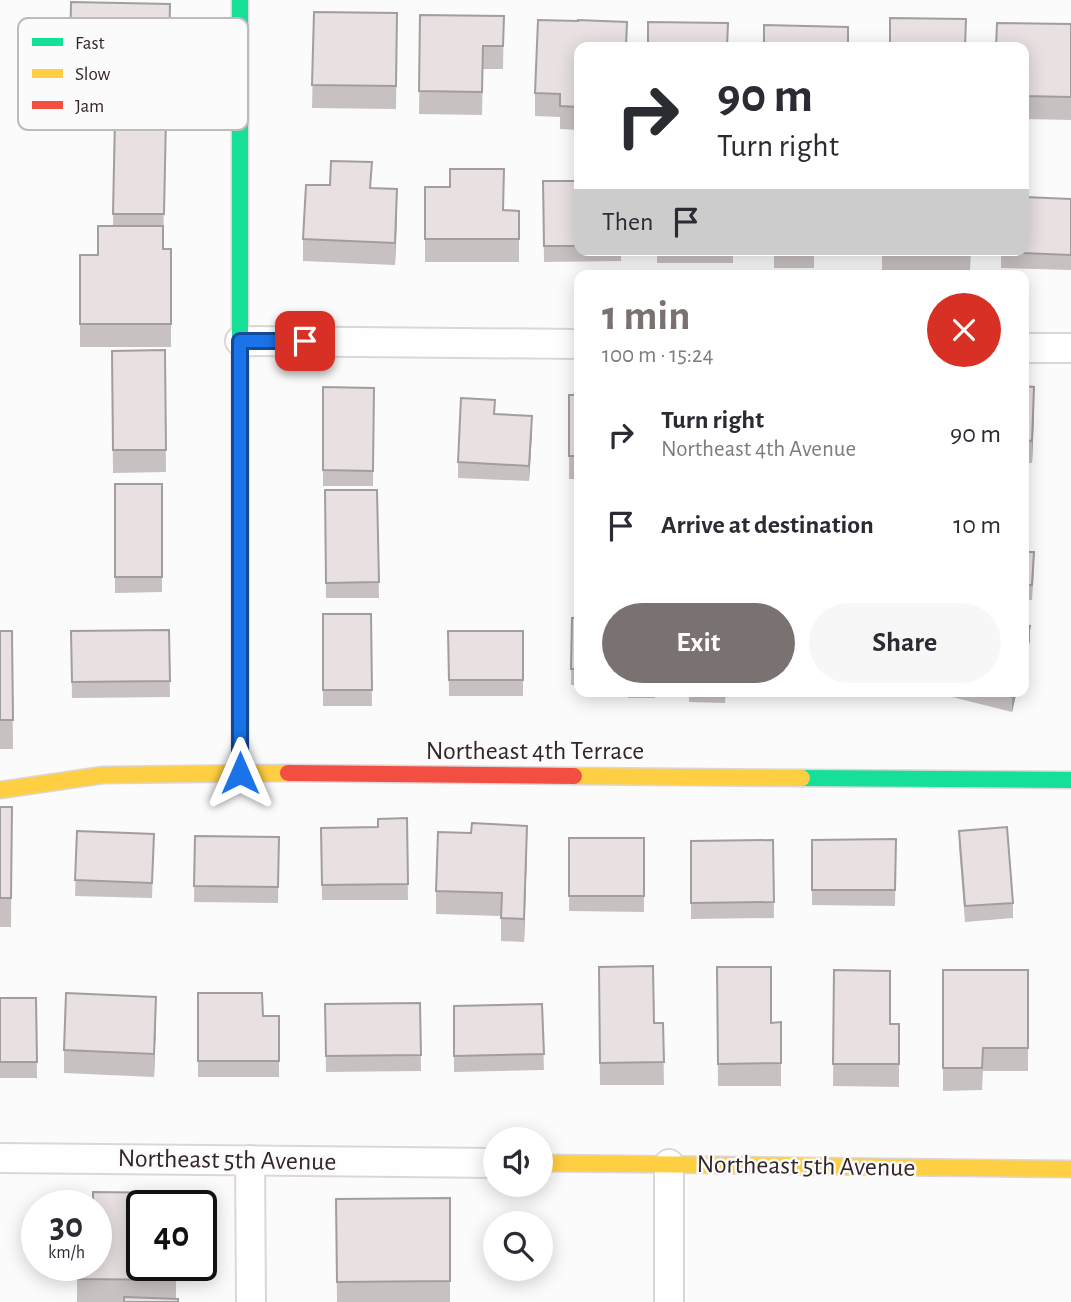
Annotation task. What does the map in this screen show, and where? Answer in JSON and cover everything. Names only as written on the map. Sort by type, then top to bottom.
[{"type":"street","points":[[240,0],[240,18]]},
{"type":"street","points":[[240,130],[240,773]]},
{"type":"street","points":[[240,341],[574,344]]},
{"type":"street","points":[[1029,348],[1071,348]]},
{"type":"street","name":"Northeast 4th Terrace","points":[[0,790],[103,775],[240,773],[1071,780]]},
{"type":"street","name":"Northeast 5th Avenue","points":[[0,1158],[483,1163]]},
{"type":"street","points":[[250,1160],[251,1302]]},
{"type":"street","name":"Northeast 5th Avenue","points":[[553,1163],[1071,1170]]},
{"type":"street","points":[[669,1164],[669,1302]]},
{"type":"building","points":[[71,2],[170,4],[170,18],[71,18]]},
{"type":"building","points":[[314,12],[397,13],[396,86],[312,85]]},
{"type":"building","points":[[420,15],[504,16],[503,46],[483,46],[482,92],[419,91]]},
{"type":"building","points":[[890,18],[966,19],[965,42],[890,42]]},
{"type":"building","points":[[538,20],[627,22],[626,42],[574,42],[574,107],[560,106],[560,94],[535,93]]},
{"type":"building","points":[[648,22],[728,23],[727,42],[648,42]]},
{"type":"building","points":[[997,23],[1071,24],[1071,97],[1029,96],[1029,42],[996,42]]},
{"type":"building","points":[[764,25],[848,27],[848,42],[764,42]]},
{"type":"building","points":[[115,130],[166,130],[164,214],[113,214]]},
{"type":"building","points":[[331,161],[372,162],[370,188],[397,189],[395,243],[303,239],[306,185],[330,185]]},
{"type":"building","points":[[450,169],[504,169],[503,210],[519,211],[519,239],[425,239],[425,187],[450,187]]},
{"type":"building","points":[[543,181],[574,181],[574,246],[544,246]]},
{"type":"building","points":[[1029,197],[1071,199],[1071,255],[1029,253]]},
{"type":"building","points":[[98,226],[163,226],[163,249],[171,249],[171,324],[80,324],[80,255],[98,255]]},
{"type":"building","points":[[165,350],[166,450],[113,450],[112,351]]},
{"type":"building","points":[[1029,386],[1034,387],[1032,441],[1029,441]]},
{"type":"building","points":[[323,387],[374,388],[373,471],[323,470]]},
{"type":"building","points":[[569,395],[574,395],[574,456],[569,456]]},
{"type":"building","points":[[461,398],[495,400],[494,414],[532,416],[529,466],[458,462]]},
{"type":"building","points":[[115,484],[162,484],[162,577],[115,577]]},
{"type":"building","points":[[325,490],[377,490],[379,582],[326,583]]},
{"type":"building","points":[[1029,552],[1034,552],[1032,585],[1029,585]]},
{"type":"building","points":[[323,614],[371,614],[372,690],[323,690]]},
{"type":"building","points":[[572,618],[574,618],[574,669],[571,669]]},
{"type":"building","points":[[169,630],[170,681],[72,682],[71,631]]},
{"type":"building","points":[[0,631],[12,631],[13,720],[0,720]]},
{"type":"building","points":[[448,631],[523,631],[523,680],[449,680]]},
{"type":"building","points":[[0,807],[12,807],[11,898],[0,898]]},
{"type":"building","points":[[407,818],[408,884],[322,885],[321,828],[378,827],[378,819]]},
{"type":"building","points":[[472,823],[527,826],[524,919],[501,918],[502,893],[436,891],[438,832],[471,833]]},
{"type":"building","points":[[1007,827],[1013,903],[965,906],[959,831]]},
{"type":"building","points":[[77,831],[154,834],[152,883],[75,880]]},
{"type":"building","points":[[195,836],[279,837],[278,887],[194,886]]},
{"type":"building","points":[[569,838],[644,838],[644,896],[569,896]]},
{"type":"building","points":[[896,839],[895,890],[812,890],[812,840]]},
{"type":"building","points":[[773,840],[774,902],[691,903],[691,841]]},
{"type":"building","points":[[653,966],[654,1023],[663,1023],[664,1062],[600,1063],[599,967]]},
{"type":"building","points":[[717,967],[771,967],[771,1023],[781,1022],[781,1063],[718,1064]]},
{"type":"building","points":[[834,970],[890,971],[890,1024],[899,1024],[899,1064],[833,1064]]},
{"type":"building","points":[[943,970],[1028,970],[1028,1048],[983,1048],[982,1068],[943,1068]]},
{"type":"building","points":[[66,993],[156,997],[154,1054],[64,1050]]},
{"type":"building","points":[[198,993],[262,993],[263,1016],[279,1016],[279,1061],[198,1061]]},
{"type":"building","points":[[0,998],[36,998],[37,1062],[0,1062]]},
{"type":"building","points":[[420,1003],[421,1055],[326,1056],[325,1004]]},
{"type":"building","points":[[542,1004],[544,1054],[454,1056],[454,1006]]},
{"type":"building","points":[[112,1192],[126,1192],[126,1279],[112,1279]]},
{"type":"building","points":[[450,1198],[450,1281],[337,1282],[336,1199]]},
{"type":"building","points":[[124,1297],[178,1299],[178,1302],[124,1302]]},
{"type":"traffic: fast","points":[[240,0],[240,18]]},
{"type":"traffic: fast","points":[[240,130],[240,773]]},
{"type":"traffic: fast","points":[[802,778],[1071,780]]},
{"type":"traffic: slow","points":[[0,790],[103,775],[288,773]]},
{"type":"traffic: slow","points":[[574,776],[802,778]]},
{"type":"traffic: slow","points":[[553,1163],[1071,1169]]},
{"type":"traffic: jam","points":[[288,773],[574,776]]},
{"type":"route","points":[[240,773],[240,341],[305,341]]}]
